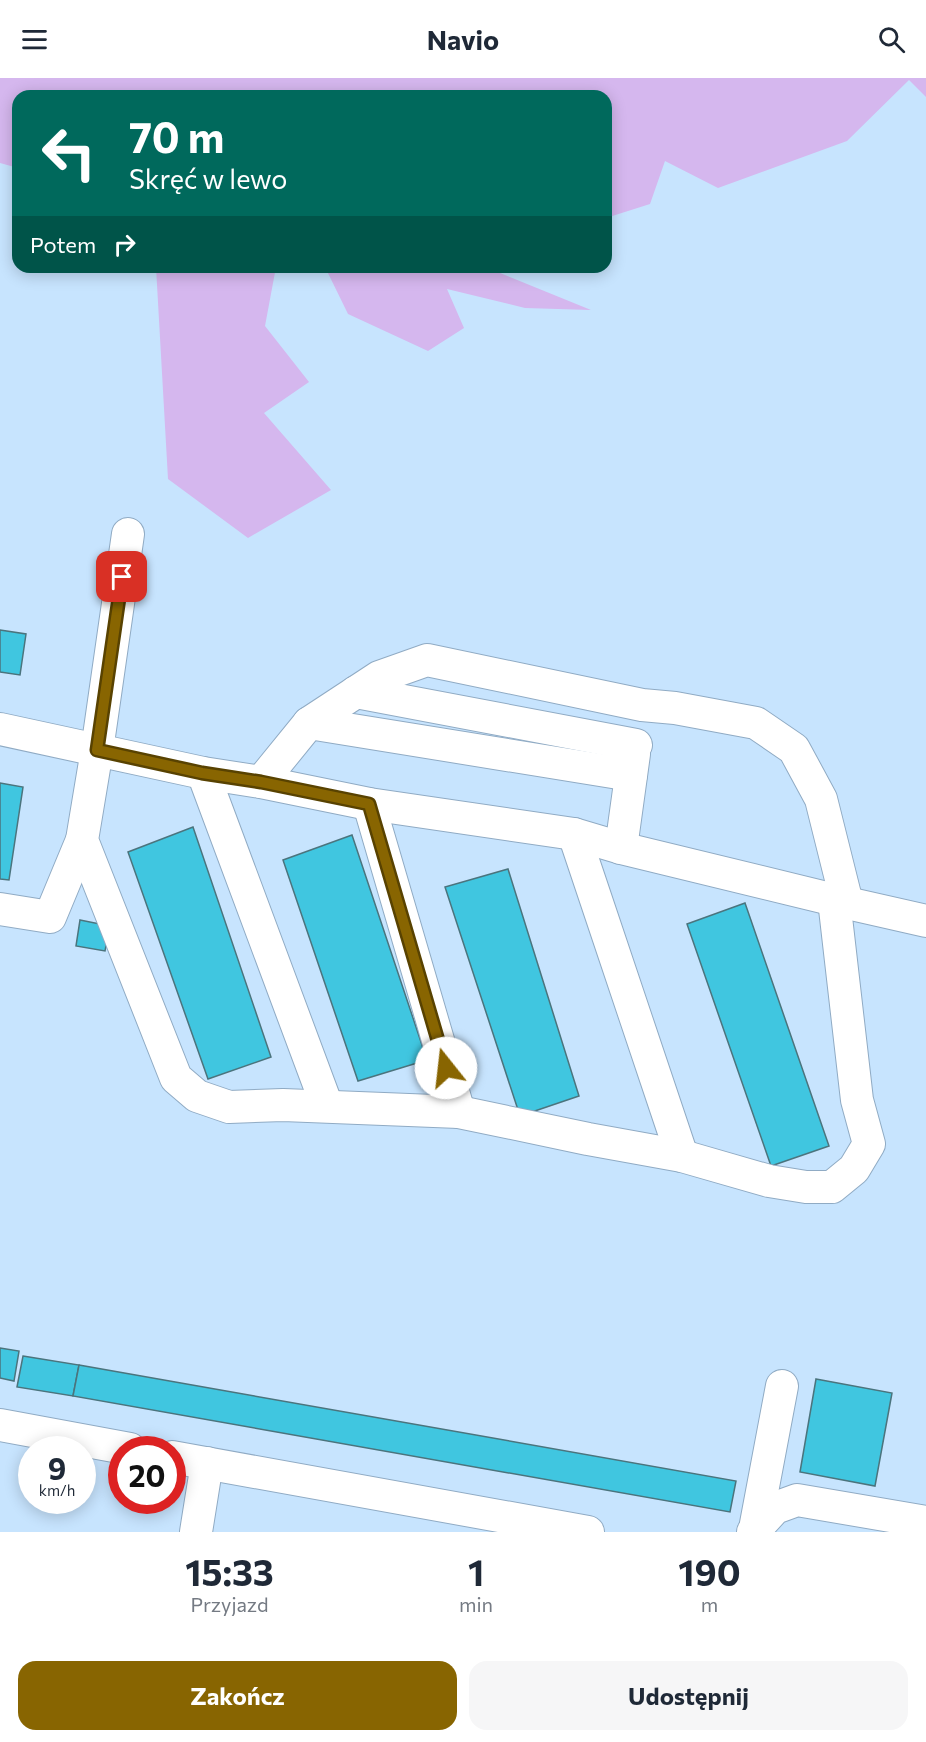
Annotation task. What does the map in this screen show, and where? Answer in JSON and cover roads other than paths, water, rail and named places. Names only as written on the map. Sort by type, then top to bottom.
[{"type":"lane","points":[[0,909],[50,917],[82,840],[128,534]]},
{"type":"lane","points":[[82,840],[176,1078],[197,1096],[229,1107],[283,1105],[459,1112],[682,1156],[769,1181],[806,1187],[831,1187],[854,1169],[868,1144],[857,1100],[840,902],[821,799],[794,749],[756,723],[675,708],[642,705],[427,660],[379,677],[309,723],[261,782]]},
{"type":"lane","points":[[356,692],[636,744]]},
{"type":"lane","points":[[621,848],[642,705]]},
{"type":"lane","points":[[309,723],[631,775]]},
{"type":"lane","points":[[0,729],[202,773],[261,782],[369,804],[574,834],[621,848],[926,921]]},
{"type":"lane","points":[[202,773],[327,1106]]},
{"type":"lane","points":[[369,804],[459,1112]]},
{"type":"lane","points":[[574,834],[682,1156]]},
{"type":"lane","points":[[754,1530],[782,1386]]},
{"type":"lane","points":[[0,1425],[108,1445]]},
{"type":"lane","points":[[186,1459],[457,1520],[588,1532]]},
{"type":"lane","points":[[196,1532],[207,1463]]},
{"type":"lane","points":[[754,1530],[775,1508],[796,1500],[926,1522]]}]
